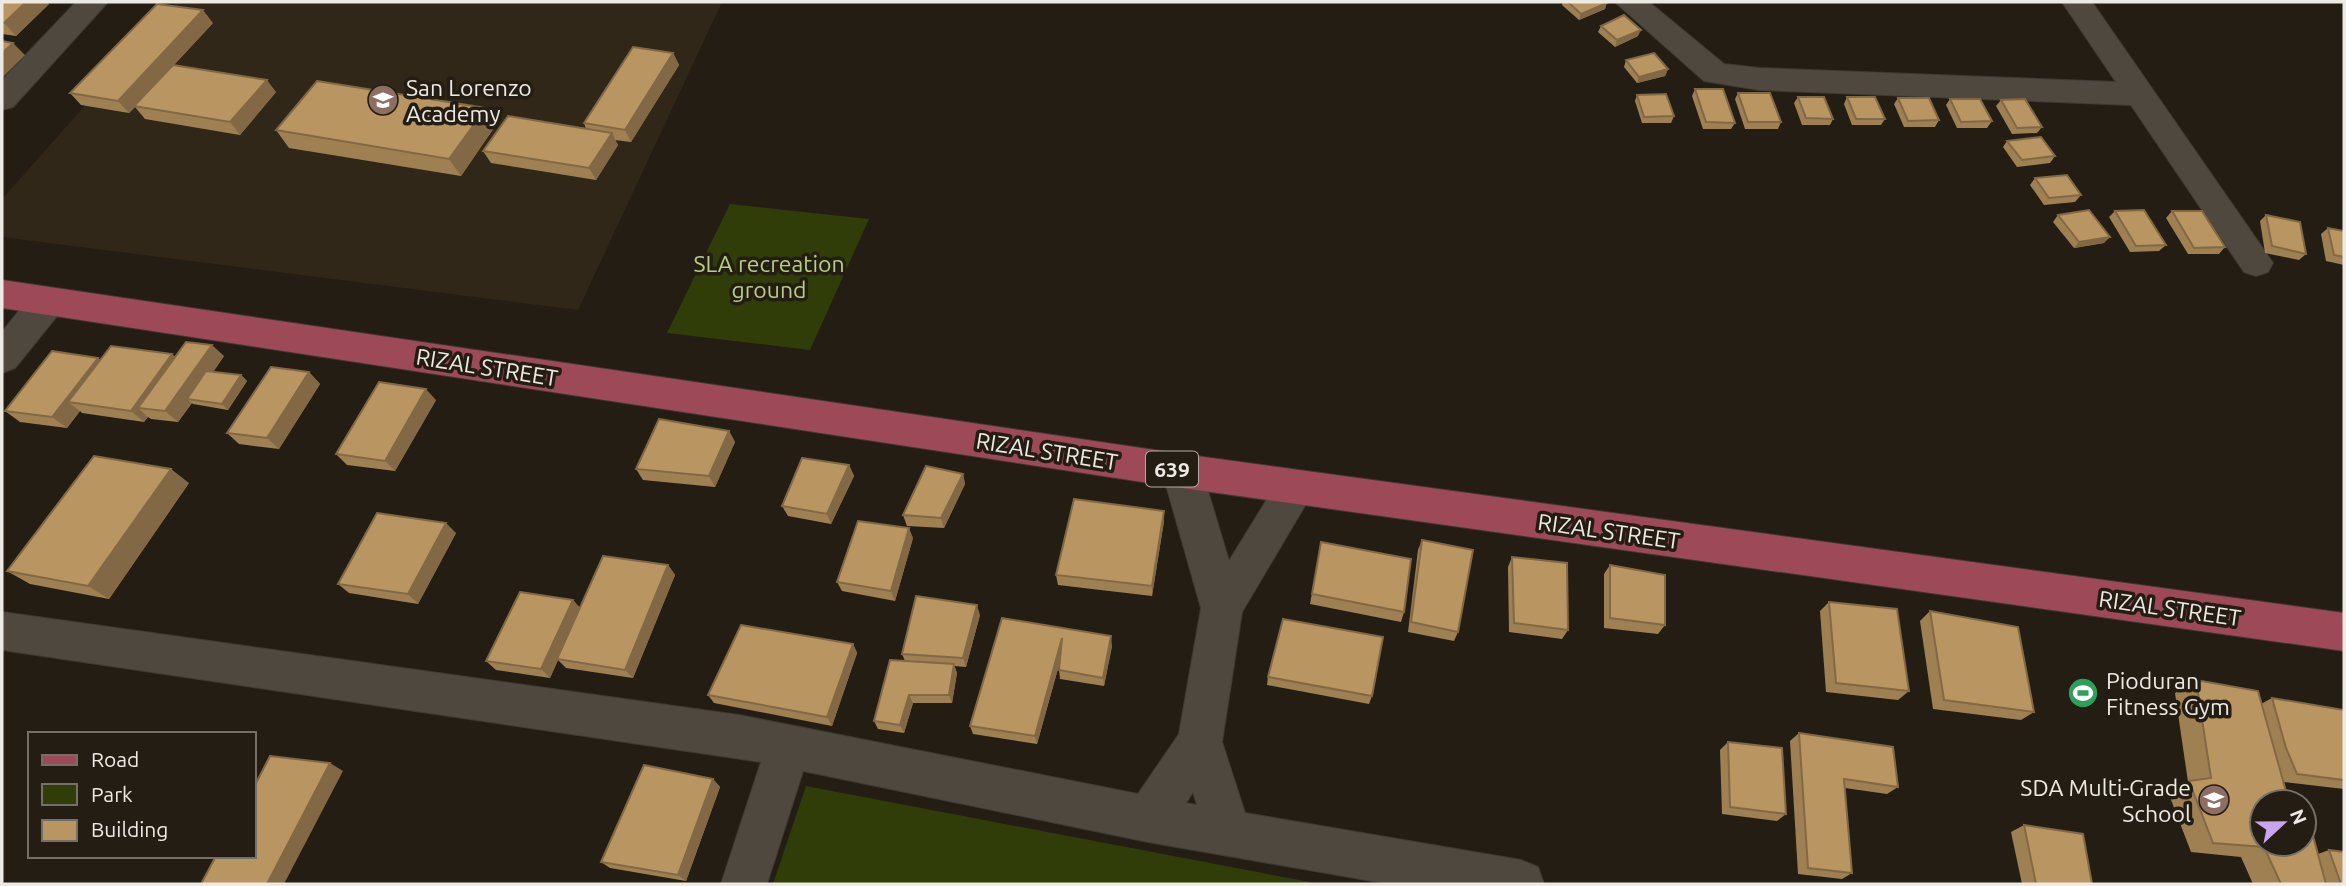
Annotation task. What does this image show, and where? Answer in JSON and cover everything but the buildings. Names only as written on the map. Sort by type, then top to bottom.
[{"type":"main road","name":"RIZAL STREET","points":[[2,294],[1182,471],[2344,632]]},
{"type":"street","points":[[2,99],[93,2]]},
{"type":"street","points":[[1630,2],[1715,73],[1759,79],[2141,94]]},
{"type":"street","points":[[2077,2],[2256,263]]},
{"type":"street","points":[[2,358],[48,301]]},
{"type":"street","points":[[1182,471],[1222,608]]},
{"type":"street","points":[[1147,819],[1200,742],[1222,608],[1296,487]]},
{"type":"street","points":[[2,631],[739,736],[1147,819],[1521,884]]},
{"type":"street","points":[[1200,742],[1228,831]]},
{"type":"street","points":[[744,884],[789,747]]},
{"type":"shaded area","name":"San Lorenzo Academy","points":[[177,2],[722,2],[578,310],[2,237],[2,199]]},
{"type":"green space","name":"SLA recreation ground","points":[[730,204],[869,219],[810,350],[667,333]]},
{"type":"green space","points":[[806,786],[1320,884],[773,884]]},
{"type":"place","name":"San Lorenzo Academy","points":[[383,100]]},
{"type":"place","name":"Pioduran Fitness Gym","points":[[2083,693]]},
{"type":"place","name":"SDA Multi-Grade School","points":[[2214,800]]}]
